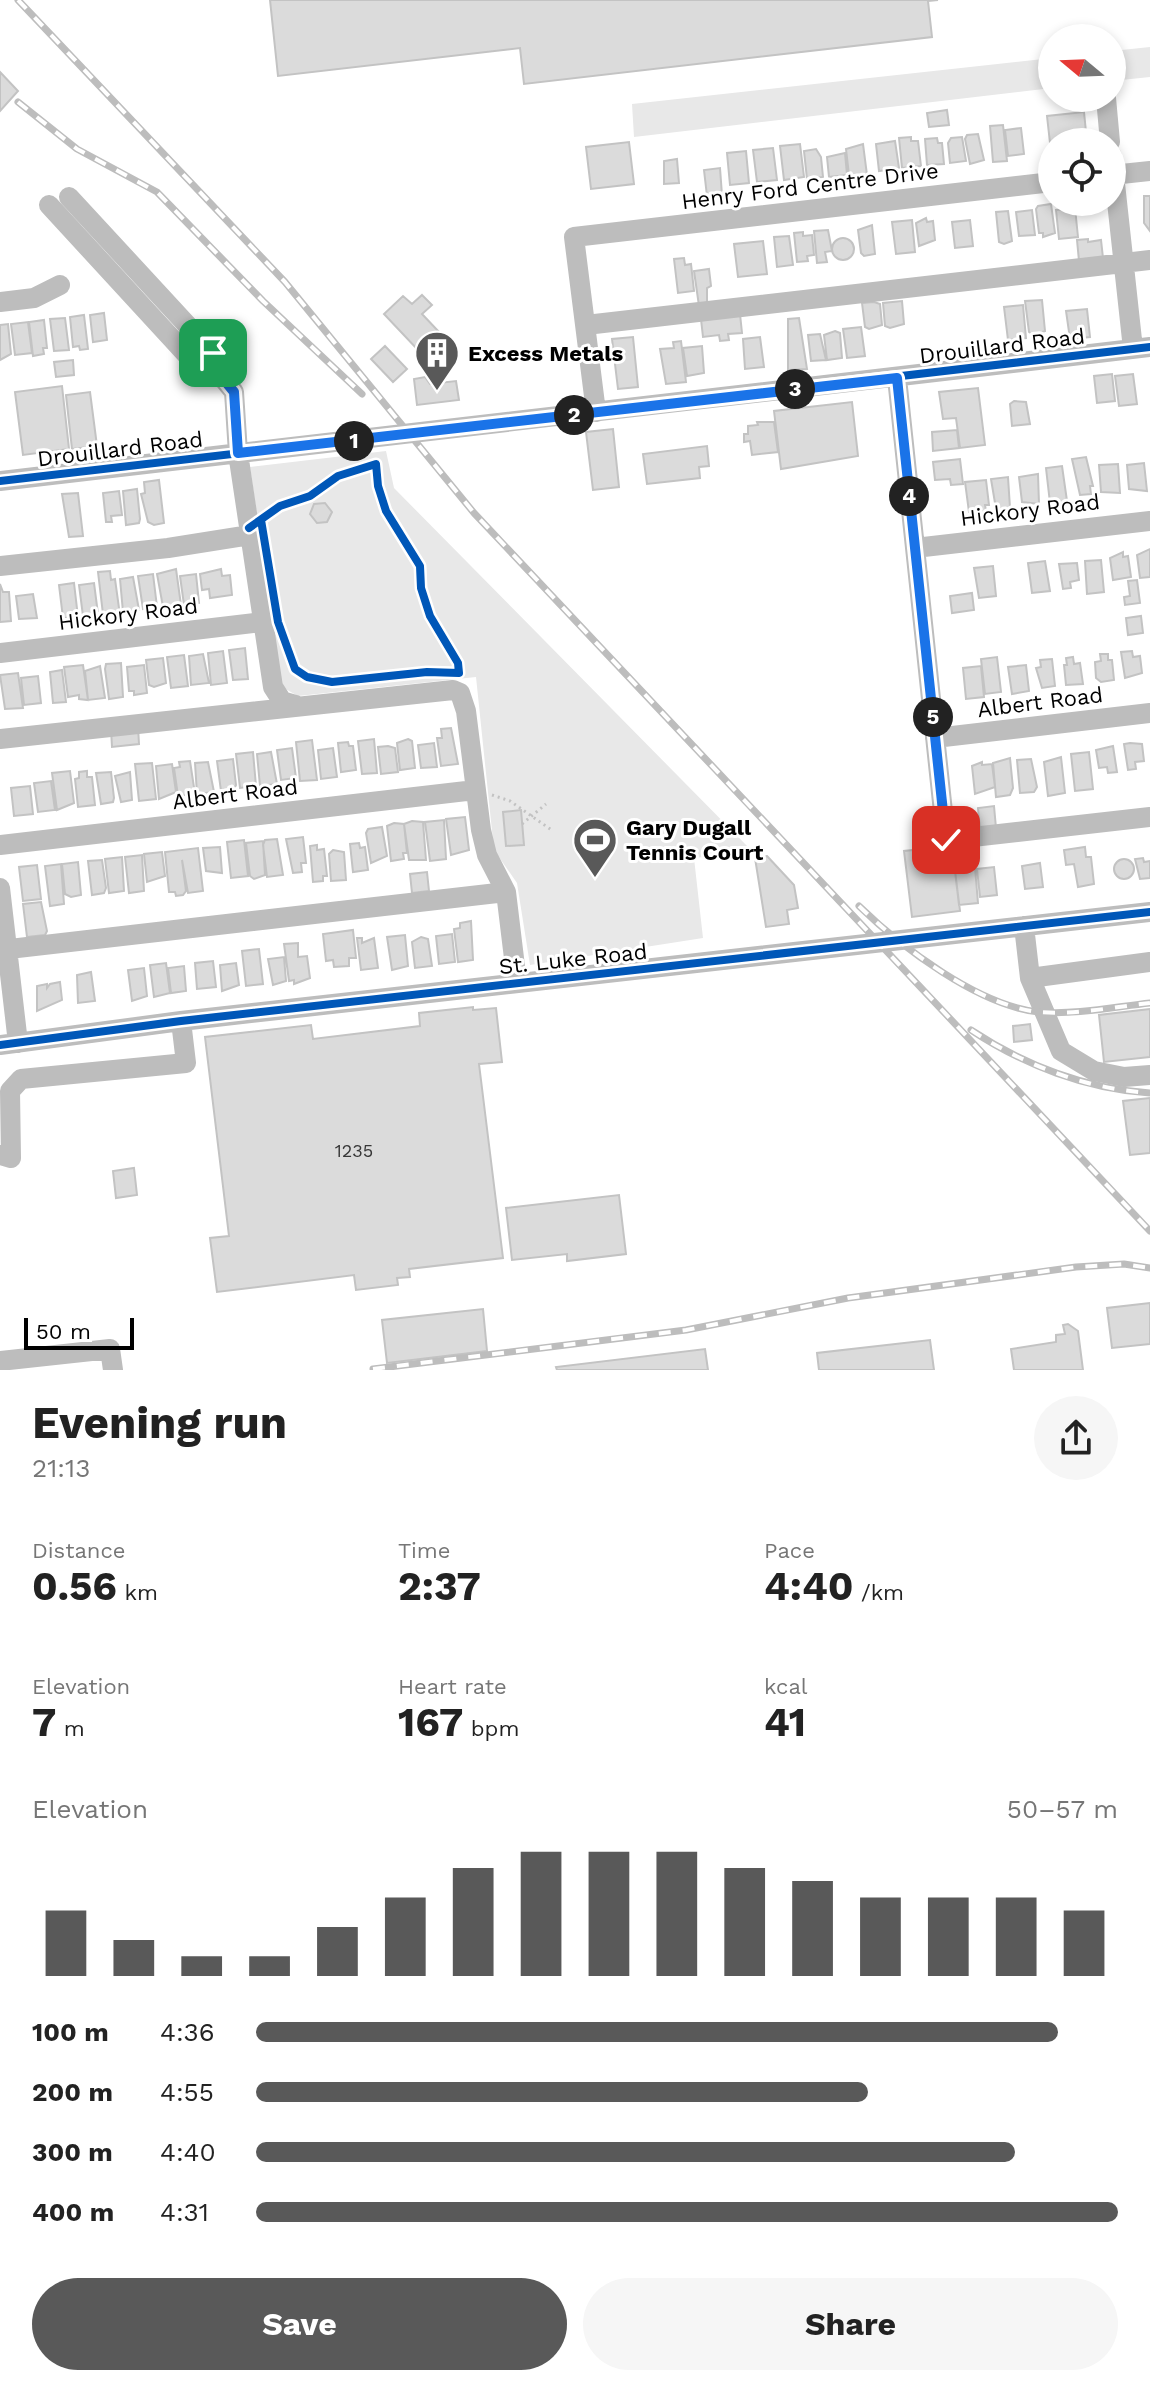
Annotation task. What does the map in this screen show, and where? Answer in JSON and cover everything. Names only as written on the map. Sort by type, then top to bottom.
[{"type":"street","points":[[1126,170],[1150,171]]},
{"type":"street","name":"Henry Ford Centre Drive","points":[[586,325],[574,237],[1038,184]]},
{"type":"street","points":[[59,201],[198,367],[221,376],[234,392],[238,453],[273,687],[282,701],[296,705]]},
{"type":"street","points":[[1118,216],[1124,263],[1141,348]]},
{"type":"street","points":[[596,412],[586,325],[1150,260]]},
{"type":"street","points":[[0,302],[34,298],[60,285]]},
{"type":"street","name":"Drouillard Road","points":[[0,481],[1141,348]]},
{"type":"street","points":[[897,378],[946,840],[1150,817]]},
{"type":"street","name":"Hickory Road","points":[[915,548],[1150,521]]},
{"type":"street","points":[[0,566],[168,548],[250,535]]},
{"type":"street","name":"Hickory Road","points":[[0,653],[262,622]]},
{"type":"street","points":[[0,739],[296,705],[453,690],[460,693],[466,711],[475,790],[487,855],[506,892],[517,983]]},
{"type":"street","name":"Albert Road","points":[[935,738],[1150,713]]},
{"type":"street","name":"Albert Road","points":[[0,845],[475,790]]},
{"type":"street","points":[[0,888],[9,1044]]},
{"type":"street","points":[[4,949],[506,892]]},
{"type":"street","name":"St. Luke Road","points":[[9,1044],[181,1021],[1150,912]]},
{"type":"street","points":[[1024,926],[1030,978],[1061,1051],[1094,1071],[1124,1077],[1150,1075]]},
{"type":"street","points":[[1030,978],[1150,962]]},
{"type":"street","points":[[0,1155],[11,1158],[10,1091],[21,1079],[186,1063],[181,1021]]},
{"type":"street","points":[[0,1361],[110,1349],[113,1370]]},
{"type":"path","points":[[475,790],[510,801],[553,831]]},
{"type":"path","points":[[522,824],[546,804]]},
{"type":"shaded area","points":[[1150,47],[1150,77],[1126,80],[1126,50]]},
{"type":"shaded area","points":[[1038,60],[1038,90],[634,137],[632,104]]},
{"type":"shaded area","points":[[386,451],[394,488],[753,852],[694,858],[703,938],[530,965],[517,883],[494,850],[476,677],[298,696],[282,687],[250,467]]},
{"type":"building","points":[[270,0],[938,0],[928,1],[932,37],[524,84],[520,48],[278,76]]},
{"type":"building","points":[[0,72],[18,91],[0,111]]},
{"type":"building","points":[[947,110],[949,125],[929,127],[927,113]]},
{"type":"building","points":[[1084,112],[1086,128],[1048,128],[1047,116]]},
{"type":"building","points":[[1003,125],[1007,161],[993,162],[990,126]]},
{"type":"building","points":[[1021,128],[1024,154],[1008,156],[1005,130]]},
{"type":"building","points":[[978,134],[984,160],[970,164],[965,139],[967,135]]},
{"type":"building","points":[[911,137],[911,141],[918,141],[921,166],[902,168],[899,138]]},
{"type":"building","points":[[962,137],[966,161],[950,163],[948,143],[951,138]]},
{"type":"building","points":[[937,138],[938,143],[942,143],[944,164],[927,165],[925,139]]},
{"type":"building","points":[[895,141],[899,168],[879,171],[876,144]]},
{"type":"building","points":[[629,142],[634,184],[591,189],[586,147]]},
{"type":"building","points":[[800,144],[804,177],[784,180],[780,146]]},
{"type":"building","points":[[863,144],[867,175],[849,175],[846,149]]},
{"type":"building","points":[[773,148],[777,180],[757,182],[753,150]]},
{"type":"building","points":[[816,149],[821,157],[823,177],[807,179],[804,151]]},
{"type":"building","points":[[746,151],[749,183],[730,185],[727,153]]},
{"type":"building","points":[[845,153],[847,175],[829,177],[827,157]]},
{"type":"building","points":[[677,159],[679,183],[664,184],[664,161]]},
{"type":"building","points":[[720,168],[722,195],[707,196],[704,170]]},
{"type":"building","points":[[1144,196],[1150,196],[1150,231],[1144,223]]},
{"type":"building","points":[[1038,206],[1038,216],[1053,216],[1055,233],[1043,237],[1043,233],[1039,233],[1036,209]]},
{"type":"building","points":[[1032,210],[1035,235],[1019,236],[1016,212]]},
{"type":"building","points":[[1008,211],[1012,241],[1004,244],[999,242],[996,212]]},
{"type":"building","points":[[1057,216],[1076,216],[1078,237],[1059,239]]},
{"type":"building","points":[[926,218],[927,222],[933,221],[935,240],[919,246],[916,223]]},
{"type":"building","points":[[912,220],[915,252],[896,254],[892,222]]},
{"type":"building","points":[[970,220],[973,246],[955,248],[952,222]]},
{"type":"building","points":[[872,225],[875,254],[864,256],[858,230]]},
{"type":"building","points":[[828,230],[832,251],[825,252],[827,262],[817,263],[814,231]]},
{"type":"building","points":[[803,232],[803,236],[812,235],[814,255],[807,256],[808,261],[797,262],[794,233]]},
{"type":"building","points":[[789,236],[793,265],[777,267],[774,237]]},
{"type":"building","points":[[843,238],[851,241],[854,249],[851,257],[843,260],[835,257],[832,249],[835,241]]},
{"type":"building","points":[[1088,239],[1088,242],[1101,240],[1103,258],[1079,261],[1077,240]]},
{"type":"building","points":[[763,241],[767,274],[738,277],[734,244]]},
{"type":"building","points":[[684,258],[685,265],[691,264],[694,291],[678,293],[674,259]]},
{"type":"building","points":[[709,269],[711,286],[707,288],[707,305],[699,306],[694,271]]},
{"type":"building","points":[[422,295],[432,305],[422,314],[458,352],[441,368],[435,368],[384,314],[403,296],[412,304]]},
{"type":"building","points":[[1042,300],[1045,331],[1034,335],[1029,332],[1025,301]]},
{"type":"building","points":[[902,301],[904,324],[890,328],[885,326],[883,303]]},
{"type":"building","points":[[862,303],[880,304],[882,325],[869,329],[865,327]]},
{"type":"building","points":[[1023,305],[1026,338],[1008,340],[1004,307]]},
{"type":"building","points":[[1087,309],[1090,337],[1070,339],[1066,311]]},
{"type":"building","points":[[104,313],[107,340],[93,342],[90,315]]},
{"type":"building","points":[[740,314],[742,333],[728,334],[729,340],[720,341],[719,335],[703,337],[701,319]]},
{"type":"building","points":[[84,315],[88,349],[80,350],[79,346],[73,347],[70,317]]},
{"type":"building","points":[[65,318],[69,350],[54,351],[50,319]]},
{"type":"building","points":[[799,318],[807,369],[788,370],[788,319]]},
{"type":"building","points":[[44,320],[47,348],[43,348],[44,354],[33,356],[29,322]]},
{"type":"building","points":[[28,322],[32,353],[15,355],[11,324]]},
{"type":"building","points":[[8,324],[11,354],[0,360],[0,325]]},
{"type":"building","points":[[861,327],[865,356],[847,358],[843,329]]},
{"type":"building","points":[[835,331],[840,333],[842,358],[827,360],[824,335]]},
{"type":"building","points":[[820,334],[826,360],[811,361],[808,335]]},
{"type":"building","points":[[633,337],[638,387],[618,389],[612,339]]},
{"type":"building","points":[[760,337],[764,367],[745,369],[743,339]]},
{"type":"building","points":[[681,341],[686,382],[666,384],[660,349],[674,348],[673,342]]},
{"type":"building","points":[[385,346],[407,369],[393,382],[371,359]]},
{"type":"building","points":[[702,346],[704,373],[687,376],[683,348]]},
{"type":"building","points":[[73,360],[74,375],[56,377],[54,362]]},
{"type":"building","points":[[1112,374],[1115,401],[1097,403],[1094,376]]},
{"type":"building","points":[[1133,374],[1137,404],[1119,406],[1115,376]]},
{"type":"building","name":"Excess Metals","points":[[425,377],[430,384],[456,381],[459,400],[417,405],[414,379]]},
{"type":"building","points":[[62,386],[69,449],[23,455],[15,392]]},
{"type":"building","points":[[978,388],[985,445],[960,448],[956,418],[943,419],[939,392]]},
{"type":"building","points":[[90,392],[97,446],[72,449],[66,395]]},
{"type":"building","points":[[1014,401],[1026,402],[1030,424],[1012,426],[1010,404]]},
{"type":"building","points":[[852,402],[858,456],[781,469],[774,411]]},
{"type":"building","points":[[757,422],[774,422],[778,452],[752,455],[750,441],[744,442],[744,434],[748,434],[748,426],[758,425]]},
{"type":"building","points":[[613,429],[619,487],[593,490],[586,432]]},
{"type":"building","points":[[957,430],[959,448],[933,451],[932,432]]},
{"type":"building","points":[[707,446],[709,466],[699,467],[700,478],[647,484],[643,454]]},
{"type":"building","points":[[1086,457],[1093,486],[1090,486],[1091,494],[1080,495],[1072,459]]},
{"type":"building","points":[[960,459],[963,484],[951,485],[950,479],[935,480],[933,462]]},
{"type":"building","points":[[1144,463],[1147,491],[1129,489],[1127,465]]},
{"type":"building","points":[[1118,464],[1120,493],[1101,492],[1099,465]]},
{"type":"building","points":[[1062,466],[1067,501],[1050,503],[1046,468]]},
{"type":"building","points":[[1038,474],[1039,504],[1022,502],[1019,477]]},
{"type":"building","points":[[1008,477],[1010,508],[996,509],[991,479]]},
{"type":"building","points":[[159,480],[164,523],[154,525],[148,522],[141,494],[145,493],[144,482]]},
{"type":"building","points":[[986,480],[989,505],[985,505],[986,511],[969,512],[965,482]]},
{"type":"building","points":[[137,489],[139,523],[126,525],[123,491]]},
{"type":"building","points":[[119,491],[122,515],[111,516],[112,522],[106,522],[103,493]]},
{"type":"building","points":[[78,493],[83,536],[69,537],[62,494]]},
{"type":"building","points":[[325,503],[332,512],[327,522],[317,523],[310,514],[314,504]]},
{"type":"building","points":[[1150,549],[1150,577],[1140,578],[1137,555]]},
{"type":"building","points":[[1123,552],[1123,557],[1128,556],[1131,577],[1113,580],[1110,558]]},
{"type":"building","points":[[1101,560],[1104,592],[1087,594],[1085,561]]},
{"type":"building","points":[[1045,561],[1050,591],[1032,593],[1028,563]]},
{"type":"building","points":[[1077,563],[1079,580],[1070,582],[1071,588],[1063,589],[1059,564]]},
{"type":"building","points":[[993,566],[996,596],[979,598],[974,568]]},
{"type":"building","points":[[176,569],[181,605],[163,607],[157,574]]},
{"type":"building","points":[[221,569],[222,576],[230,575],[232,595],[210,598],[209,589],[202,590],[200,574]]},
{"type":"building","points":[[110,571],[111,580],[115,579],[119,608],[117,612],[103,614],[98,572]]},
{"type":"building","points":[[153,574],[157,607],[143,609],[138,576]]},
{"type":"building","points":[[196,574],[199,603],[184,605],[180,576]]},
{"type":"building","points":[[133,577],[139,610],[123,612],[120,579]]},
{"type":"building","points":[[1137,580],[1140,603],[1125,605],[1124,597],[1130,596],[1128,581]]},
{"type":"building","points":[[74,583],[78,617],[63,618],[59,585]]},
{"type":"building","points":[[94,583],[98,614],[83,616],[79,585]]},
{"type":"building","points":[[0,584],[3,592],[9,592],[11,621],[0,622]]},
{"type":"building","points":[[972,593],[974,610],[952,613],[950,596]]},
{"type":"building","points":[[33,594],[37,618],[19,619],[16,596]]},
{"type":"building","points":[[1141,616],[1143,633],[1128,635],[1126,618]]},
{"type":"building","points":[[245,648],[248,679],[233,680],[229,650]]},
{"type":"building","points":[[223,651],[227,683],[211,685],[208,653]]},
{"type":"building","points":[[1132,651],[1133,657],[1140,656],[1142,673],[1125,678],[1121,652]]},
{"type":"building","points":[[203,654],[209,683],[191,685],[189,656]]},
{"type":"building","points":[[1100,654],[1108,654],[1108,660],[1112,660],[1114,680],[1101,682],[1096,678],[1095,662],[1101,661]]},
{"type":"building","points":[[184,655],[188,686],[171,688],[167,657]]},
{"type":"building","points":[[997,657],[1001,692],[985,694],[981,659]]},
{"type":"building","points":[[1073,657],[1074,664],[1080,663],[1083,684],[1066,685],[1064,665],[1067,665],[1066,658]]},
{"type":"building","points":[[163,658],[166,683],[154,687],[149,685],[146,660]]},
{"type":"building","points":[[1052,659],[1055,686],[1042,688],[1036,668],[1041,667],[1040,660]]},
{"type":"building","points":[[121,663],[123,697],[109,699],[106,664]]},
{"type":"building","points":[[83,665],[88,700],[79,699],[79,695],[68,697],[64,667]]},
{"type":"building","points":[[144,665],[147,693],[134,695],[134,691],[129,691],[127,667]]},
{"type":"building","points":[[1026,665],[1029,691],[1012,694],[1008,667]]},
{"type":"building","points":[[100,666],[105,698],[88,700],[85,671]]},
{"type":"building","points":[[981,666],[984,697],[966,699],[963,668]]},
{"type":"building","points":[[62,670],[66,702],[53,703],[50,672]]},
{"type":"building","points":[[18,673],[23,708],[5,709],[0,675]]},
{"type":"building","points":[[38,676],[41,703],[24,705],[21,678]]},
{"type":"building","points":[[138,727],[139,744],[112,747],[111,729]]},
{"type":"building","points":[[451,728],[458,764],[441,766],[437,738],[442,738],[441,729]]},
{"type":"building","points":[[374,739],[377,773],[362,774],[358,741]]},
{"type":"building","points":[[408,739],[412,741],[415,768],[400,770],[397,743]]},
{"type":"building","points":[[312,740],[317,780],[300,781],[296,742]]},
{"type":"building","points":[[348,742],[349,746],[353,746],[356,770],[341,772],[338,743]]},
{"type":"building","points":[[434,743],[437,767],[421,768],[418,745]]},
{"type":"building","points":[[1124,744],[1142,744],[1144,761],[1135,762],[1136,769],[1128,770]]},
{"type":"building","points":[[1113,746],[1117,772],[1108,773],[1107,767],[1099,768],[1096,750]]},
{"type":"building","points":[[378,747],[395,748],[398,772],[381,774]]},
{"type":"building","points":[[292,748],[296,778],[281,780],[277,750]]},
{"type":"building","points":[[333,748],[337,777],[321,779],[318,750]]},
{"type":"building","points":[[253,752],[256,786],[240,788],[236,754]]},
{"type":"building","points":[[271,752],[277,784],[260,786],[257,754]]},
{"type":"building","points":[[1089,752],[1093,789],[1075,791],[1071,754]]},
{"type":"building","points":[[1061,757],[1065,793],[1048,796],[1044,762]]},
{"type":"building","points":[[1010,758],[1013,788],[1010,795],[996,797],[993,763]]},
{"type":"building","points":[[233,759],[236,785],[234,789],[221,791],[217,761]]},
{"type":"building","points":[[1031,759],[1037,787],[1034,792],[1020,793],[1017,760]]},
{"type":"building","points":[[190,761],[195,794],[178,796],[174,768],[180,767],[179,762]]},
{"type":"building","points":[[208,762],[214,792],[197,794],[195,763]]},
{"type":"building","points":[[982,762],[982,765],[992,764],[995,787],[975,794],[972,766]]},
{"type":"building","points":[[152,763],[156,799],[139,801],[135,764]]},
{"type":"building","points":[[172,764],[176,792],[159,799],[156,766]]},
{"type":"building","points":[[70,771],[74,803],[57,810],[52,773]]},
{"type":"building","points":[[87,771],[87,777],[92,777],[95,805],[78,807],[75,779],[79,778],[79,772]]},
{"type":"building","points":[[111,772],[113,802],[101,804],[96,773]]},
{"type":"building","points":[[130,772],[132,800],[121,802],[115,776]]},
{"type":"building","points":[[51,781],[55,810],[38,812],[34,783]]},
{"type":"building","points":[[30,786],[33,814],[14,816],[11,788]]},
{"type":"building","points":[[994,806],[996,828],[980,830],[978,808]]},
{"type":"building","points":[[521,810],[524,845],[506,846],[503,812]]},
{"type":"building","points":[[465,817],[469,850],[451,855],[446,819]]},
{"type":"building","points":[[444,820],[446,859],[430,861],[425,822]]},
{"type":"building","points":[[423,822],[426,860],[409,860],[404,824]]},
{"type":"building","points":[[404,824],[407,853],[403,853],[404,859],[391,861],[387,826]]},
{"type":"building","points":[[382,827],[387,856],[371,863],[366,833],[368,829]]},
{"type":"building","points":[[303,837],[306,863],[301,863],[302,872],[293,873],[286,839]]},
{"type":"building","points":[[277,839],[283,875],[267,877],[263,845],[265,840]]},
{"type":"building","points":[[244,840],[248,876],[231,878],[227,842]]},
{"type":"building","points":[[263,841],[265,875],[254,879],[250,876],[246,843]]},
{"type":"building","points":[[359,843],[360,848],[365,847],[368,870],[353,872],[350,844]]},
{"type":"building","points":[[973,844],[978,903],[959,905],[952,846]]},
{"type":"building","points":[[317,845],[317,850],[324,849],[327,876],[323,876],[323,881],[313,882],[310,846]]},
{"type":"building","points":[[952,846],[960,911],[912,917],[904,851]]},
{"type":"building","points":[[220,847],[222,873],[206,871],[203,848]]},
{"type":"building","points":[[1085,847],[1086,857],[1091,857],[1094,884],[1078,887],[1074,864],[1066,865],[1064,850]]},
{"type":"building","points":[[198,848],[203,891],[188,893],[182,860],[186,891],[176,896],[175,892],[169,892],[165,852]]},
{"type":"building","points":[[333,850],[344,852],[346,880],[331,881],[329,854]]},
{"type":"building","points":[[162,852],[165,876],[147,882],[144,854]]},
{"type":"building","points":[[142,855],[144,891],[129,893],[125,857]]},
{"type":"building","points":[[767,856],[794,885],[798,908],[787,910],[789,924],[766,927],[755,858]]},
{"type":"building","points":[[122,857],[124,891],[109,893],[105,859]]},
{"type":"building","points":[[1143,858],[1144,862],[1150,861],[1150,878],[1140,879],[1135,859]]},
{"type":"building","points":[[1124,859],[1131,862],[1134,869],[1131,876],[1124,879],[1117,876],[1114,869],[1117,862]]},
{"type":"building","points":[[102,860],[106,888],[104,893],[92,895],[88,861]]},
{"type":"building","points":[[78,862],[81,895],[71,897],[65,894],[62,864]]},
{"type":"building","points":[[1040,863],[1043,887],[1025,889],[1022,866]]},
{"type":"building","points":[[61,864],[64,904],[50,906],[45,866]]},
{"type":"building","points":[[37,865],[41,899],[23,901],[19,867]]},
{"type":"building","points":[[994,867],[997,895],[980,897],[977,869]]},
{"type":"building","points":[[427,872],[429,891],[412,893],[410,874]]},
{"type":"building","points":[[41,902],[47,931],[45,935],[27,937],[23,904]]},
{"type":"building","points":[[471,921],[473,960],[458,962],[454,929],[460,928],[460,923]]},
{"type":"building","points":[[353,930],[356,958],[349,958],[349,966],[334,967],[333,960],[326,961],[323,934]]},
{"type":"building","points":[[452,934],[455,962],[439,964],[436,936]]},
{"type":"building","points":[[405,935],[408,966],[392,970],[387,937]]},
{"type":"building","points":[[421,937],[428,939],[432,966],[415,968],[412,942]]},
{"type":"building","points":[[357,938],[362,938],[362,943],[374,938],[378,968],[361,970]]},
{"type":"building","points":[[298,943],[298,957],[307,956],[310,978],[294,984],[294,980],[289,981],[284,944]]},
{"type":"building","points":[[259,949],[263,984],[246,986],[242,951]]},
{"type":"building","points":[[284,957],[286,981],[273,985],[268,959]]},
{"type":"building","points":[[213,961],[216,987],[197,989],[195,963]]},
{"type":"building","points":[[166,963],[170,993],[154,997],[150,965]]},
{"type":"building","points":[[236,963],[239,985],[222,991],[220,965]]},
{"type":"building","points":[[184,966],[186,991],[171,993],[168,968]]},
{"type":"building","points":[[144,968],[147,996],[132,1001],[128,970]]},
{"type":"building","points":[[91,972],[95,1001],[78,1003],[77,975]]},
{"type":"building","points":[[60,982],[62,1000],[37,1011],[37,986],[47,984],[47,988]]},
{"type":"building","points":[[473,1007],[473,1010],[496,1008],[502,1062],[479,1064],[503,1258],[409,1269],[410,1277],[397,1278],[398,1285],[356,1290],[354,1275],[217,1292],[210,1238],[229,1236],[205,1037],[311,1025],[313,1039],[420,1026],[419,1013]]},
{"type":"building","points":[[1150,1009],[1150,1057],[1104,1062],[1099,1015]]},
{"type":"building","points":[[1030,1024],[1032,1040],[1014,1042],[1013,1026]]},
{"type":"building","points":[[1150,1098],[1150,1153],[1130,1155],[1123,1101]]},
{"type":"building","points":[[134,1168],[137,1195],[116,1198],[113,1171]]},
{"type":"building","points":[[619,1195],[626,1254],[567,1261],[567,1254],[512,1260],[506,1208]]},
{"type":"building","points":[[1150,1303],[1150,1344],[1112,1348],[1107,1308]]},
{"type":"building","points":[[483,1309],[487,1351],[387,1363],[382,1320]]},
{"type":"building","points":[[1068,1324],[1078,1331],[1083,1370],[1014,1370],[1011,1349],[1056,1342],[1056,1335],[1065,1334],[1063,1325]]},
{"type":"building","points":[[930,1340],[934,1370],[819,1370],[817,1353]]},
{"type":"building","points":[[705,1349],[708,1370],[557,1370],[556,1367]]},
{"type":"railway","points":[[18,0],[285,282],[474,513],[1150,1231]]},
{"type":"railway","points":[[18,102],[77,149],[157,192],[263,301],[362,394]]},
{"type":"railway","points":[[859,906],[919,956],[991,999],[1039,1012],[1094,1010],[1150,1003]]},
{"type":"railway","points":[[971,1030],[1012,1054],[1056,1073],[1102,1086],[1150,1093]]},
{"type":"railway","points":[[373,1369],[686,1330],[848,1298],[1076,1267],[1124,1264],[1150,1268]]},
{"type":"cycle path","points":[[0,481],[1150,347]]},
{"type":"cycle path","points":[[249,528],[280,506],[310,496],[338,476],[376,464],[378,486],[386,511],[420,566],[421,588],[430,616],[458,663],[459,673],[427,672],[332,682],[307,677],[295,669],[278,622],[261,520]]},
{"type":"cycle path","points":[[0,1045],[181,1021],[1150,912]]},
{"type":"place","name":"Excess Metals","points":[[437,392]]},
{"type":"place","name":"Gary Dugall Tennis Court","points":[[595,879]]},
{"type":"route","points":[[213,353],[221,376],[234,392],[238,453],[897,378],[946,840]]}]
